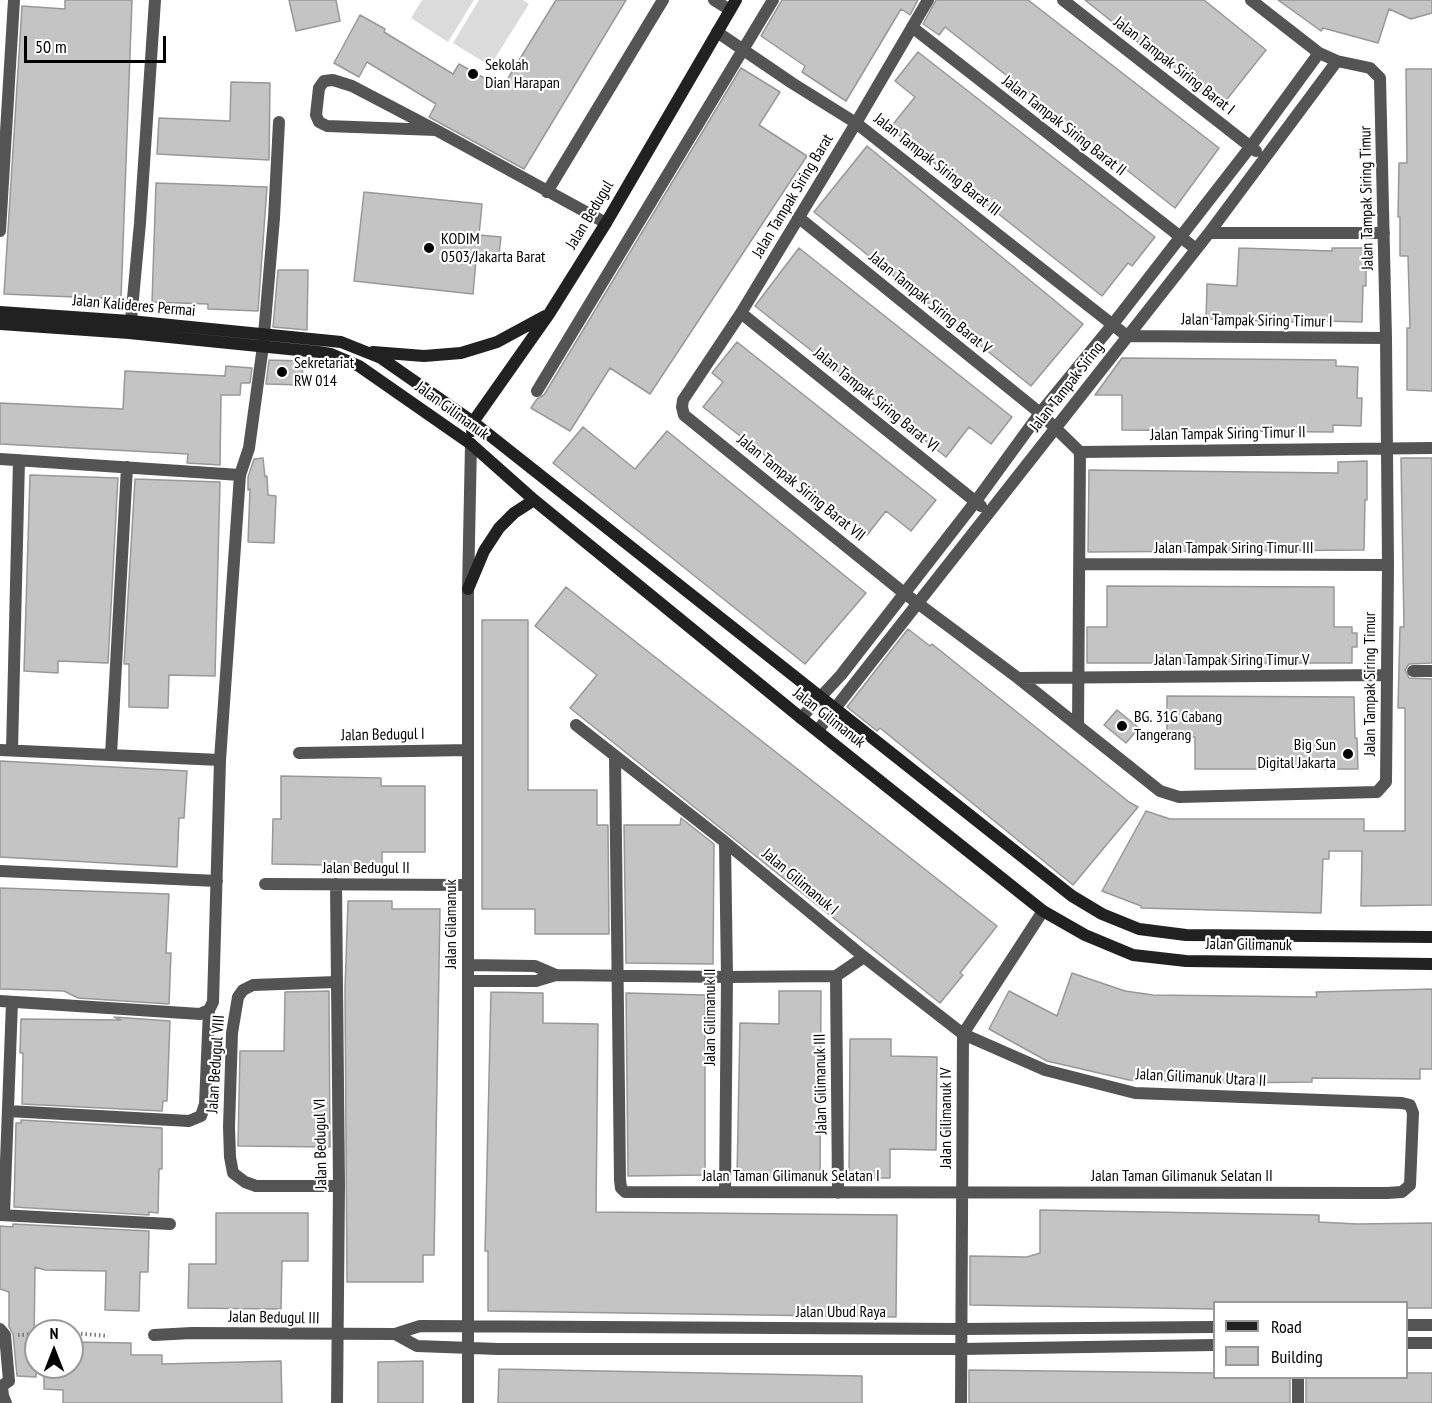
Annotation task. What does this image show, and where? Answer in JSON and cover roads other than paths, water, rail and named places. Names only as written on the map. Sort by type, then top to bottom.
[{"type":"street","points":[[0,231],[14,0]]},
{"type":"street","points":[[130,327],[140,223],[155,0]]},
{"type":"street","points":[[547,192],[663,0]]},
{"type":"street","points":[[714,0],[733,5]]},
{"type":"street","points":[[537,391],[773,0]]},
{"type":"street","name":"Jalan Tampak Siring Barat","points":[[682,406],[683,400],[741,313],[928,0]]},
{"type":"street","name":"Jalan Tampak Siring Barat I","points":[[1063,0],[1265,157]]},
{"type":"street","name":"Jalan Tampak Siring Timur","points":[[904,593],[1018,678],[1160,791],[1179,797],[1377,792],[1386,782],[1388,565],[1380,78],[1370,68],[1337,61],[1319,53],[1251,0]]},
{"type":"street","name":"Jalan Bedugul","points":[[471,444],[473,422],[549,314],[606,223],[733,5]]},
{"type":"street","name":"Jalan Tampak Siring Barat II","points":[[912,27],[1196,249]]},
{"type":"street","name":"Jalan Tampak Siring Barat III","points":[[717,32],[856,123],[1127,336]]},
{"type":"street","name":"Jalan Tampak Siring","points":[[801,718],[841,675],[1040,414],[1251,146],[1319,53]]},
{"type":"street","name":"Jalan Tampak Siring","points":[[819,730],[1209,233],[1337,61]]},
{"type":"street","points":[[436,130],[327,126],[319,122],[316,116],[319,88],[324,81],[333,80],[351,86],[436,130],[606,223]]},
{"type":"street","points":[[8,1111],[189,1121],[201,1116],[205,1104],[209,1010],[213,1002],[220,760],[240,475],[249,448],[264,340],[275,207],[279,122]]},
{"type":"street","name":"Jalan Tampak Siring Barat V","points":[[798,218],[1040,414]]},
{"type":"street","points":[[1209,233],[1384,233]]},
{"type":"street","name":"Jalan Kalideres Permai","points":[[0,312],[264,340]]},
{"type":"street","name":"Jalan Tampak Siring Barat VI","points":[[741,313],[989,514]]},
{"type":"street","points":[[363,350],[424,356],[461,353],[496,342],[549,314]]},
{"type":"street","name":"Jalan Kalideres Permai","points":[[0,324],[130,327]]},
{"type":"street","name":"Jalan Tampak Siring Timur I","points":[[1127,336],[1386,338]]},
{"type":"street","name":"Jalan Gilimanuk","points":[[264,340],[319,345],[341,342],[381,358],[404,373],[473,422],[1072,896],[1102,914],[1139,929],[1186,935],[1432,937]]},
{"type":"street","name":"Jalan Gilimanuk","points":[[319,345],[331,354],[359,366],[471,444],[534,500],[1042,911],[1085,935],[1133,955],[1186,961],[1432,964]]},
{"type":"street","name":"Jalan Tampak Siring Barat VII","points":[[682,406],[684,415],[904,593]]},
{"type":"street","points":[[1040,414],[1080,452],[1078,725]]},
{"type":"street","name":"Jalan Gilamanuk","points":[[468,1403],[468,589],[471,444]]},
{"type":"street","name":"Jalan Tampak Siring Timur II","points":[[1080,452],[1432,448]]},
{"type":"street","points":[[0,459],[240,475]]},
{"type":"street","points":[[19,460],[6,750],[220,760]]},
{"type":"street","points":[[111,755],[127,467]]},
{"type":"street","points":[[468,589],[484,551],[499,528],[514,513],[534,500]]},
{"type":"street","name":"Jalan Tampak Siring Timur III","points":[[1080,564],[1388,565]]},
{"type":"street","points":[[1413,671],[1432,671]]},
{"type":"street","name":"Jalan Tampak Siring Timur V","points":[[1018,678],[1386,675]]},
{"type":"street","name":"Jalan Gilimanuk I","points":[[576,725],[963,1034]]},
{"type":"street","name":"Jalan Bedugul I","points":[[299,753],[468,750]]},
{"type":"street","points":[[615,756],[617,975]]},
{"type":"street","name":"Jalan Gilimanuk II","points":[[725,842],[727,977],[725,1192]]},
{"type":"street","points":[[0,871],[217,881]]},
{"type":"street","name":"Jalan Bedugul II","points":[[265,884],[468,885]]},
{"type":"street","name":"Jalan Bedugul VI","points":[[336,884],[339,1186],[337,1403]]},
{"type":"street","points":[[963,1034],[1042,911]]},
{"type":"street","points":[[468,981],[536,981],[556,975],[836,976],[864,957]]},
{"type":"street","points":[[468,965],[535,966],[556,975]]},
{"type":"street","name":"Jalan Taman Gilimanuk Selatan I","points":[[617,975],[621,1188],[628,1193],[962,1193]]},
{"type":"street","name":"Jalan Gilimanuk III","points":[[836,976],[838,1193]]},
{"type":"street","name":"Jalan Bedugul VIII","points":[[336,982],[253,985],[243,990],[238,997],[232,1033],[229,1127],[233,1173],[245,1182],[256,1186],[339,1186]]},
{"type":"street","points":[[170,1224],[2,1215],[8,1111],[6,1002],[200,1014],[209,1010]]},
{"type":"street","name":"Jalan Gilimanuk Utara II","points":[[963,1034],[1045,1070],[1135,1092],[1410,1105],[1413,1113],[1410,1185],[1402,1192]]},
{"type":"street","name":"Jalan Gilimanuk IV","points":[[961,1403],[963,1034]]},
{"type":"street","name":"Jalan Taman Gilimanuk Selatan II","points":[[962,1193],[1402,1192]]},
{"type":"street","points":[[1408,1325],[1432,1325]]},
{"type":"street","name":"Jalan Bedugul III","points":[[154,1335],[192,1333],[395,1334],[420,1326],[468,1326]]},
{"type":"street","name":"Jalan Ubud Raya","points":[[468,1326],[961,1329],[1213,1327]]},
{"type":"street","points":[[0,1329],[5,1335],[9,1381],[1,1387],[6,1403]]},
{"type":"street","name":"Jalan Bedugul III","points":[[395,1334],[417,1346],[468,1348]]},
{"type":"street","points":[[1408,1343],[1432,1343]]},
{"type":"street","points":[[468,1348],[961,1349],[1213,1345]]},
{"type":"street","points":[[1298,1379],[1298,1403]]},
{"type":"place","name":"Sekolah Dian Harapan","points":[[473,74]]},
{"type":"place","name":"KODIM 0503/Jakarta Barat","points":[[429,248]]},
{"type":"place","name":"Sekretariat RW 014","points":[[282,372]]},
{"type":"place","name":"BG. 31G Cabang Tangerang","points":[[1122,726]]},
{"type":"place","name":"Big Sun Digital Jakarta","points":[[1348,754]]}]
